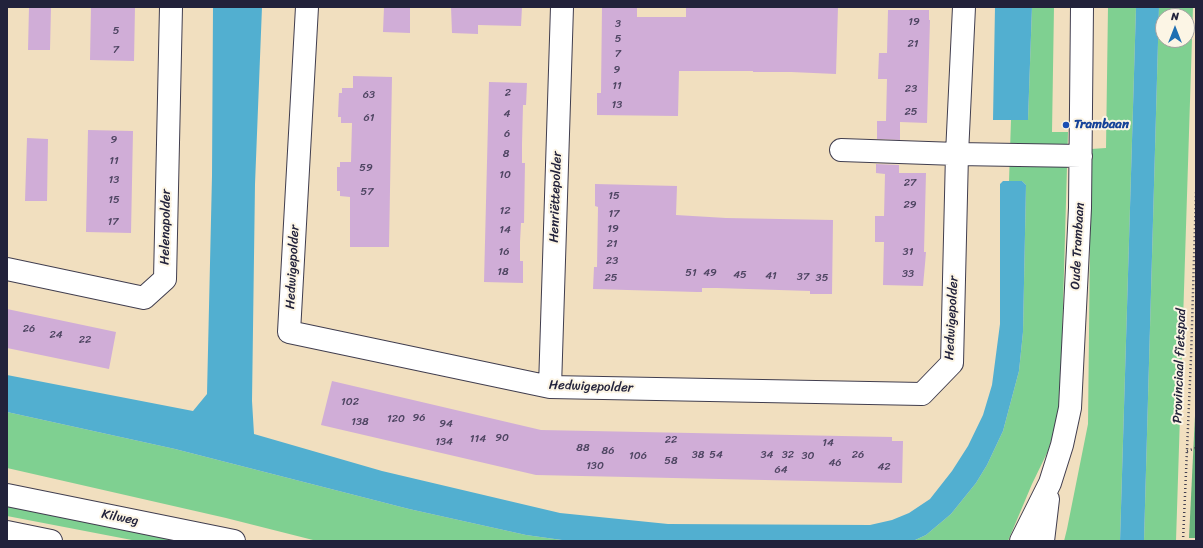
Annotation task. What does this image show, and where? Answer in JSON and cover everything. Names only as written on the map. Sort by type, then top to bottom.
[{"type":"street","name":"Helenapolder","points":[[7,269],[144,298],[165,279],[171,7]]},
{"type":"street","name":"Hedwigepolder","points":[[307,7],[289,332],[550,387],[922,394],[952,363],[964,7]]},
{"type":"street","name":"Henriëttepolder","points":[[550,387],[562,7]]},
{"type":"street","name":"Oude Trambaan","points":[[1050,483],[1062,445],[1070,408],[1080,208],[1082,7]]},
{"type":"street","points":[[841,150],[1081,156]]},
{"type":"street","points":[[1021,541],[1050,483]]},
{"type":"street","points":[[1043,541],[1050,483]]},
{"type":"street","name":"Kilweg","points":[[7,495],[234,541]]},
{"type":"street","points":[[7,532],[51,541]]},
{"type":"path","name":"Provinciaal fietspad","points":[[1183,541],[1192,350],[1196,192]]},
{"type":"path","points":[[1187,451],[1196,448]]},
{"type":"green space","points":[[1032,7],[1054,7],[1052,132],[1068,132],[1060,410],[1048,451],[1032,484],[1008,541],[913,541],[926,535],[951,514],[976,483],[987,465],[1003,431],[1019,371],[1023,332],[1026,185],[1022,181],[1009,181],[1011,120],[1028,120]]},
{"type":"green space","points":[[1108,7],[1136,7],[1120,541],[1064,541],[1088,424],[1091,149],[1106,148]]},
{"type":"green space","points":[[1159,7],[1193,8],[1159,8]]},
{"type":"green space","points":[[1158,48],[1192,48],[1176,541],[1144,541]]},
{"type":"green space","points":[[1196,395],[1196,538],[1189,538]]},
{"type":"green space","points":[[7,412],[175,449],[409,509],[526,535],[569,541],[317,541],[226,518],[7,468]]},
{"type":"green space","points":[[7,504],[191,541],[137,541],[7,516]]},
{"type":"water","points":[[213,7],[262,7],[255,184],[252,401],[254,434],[382,471],[560,513],[668,524],[870,525],[892,520],[909,513],[930,499],[952,471],[968,446],[983,415],[992,385],[1000,324],[1000,184],[1003,181],[1022,181],[1026,185],[1023,332],[1019,371],[1003,431],[987,465],[976,483],[951,514],[926,535],[913,541],[569,541],[526,535],[409,509],[175,449],[7,412],[7,375],[193,411],[207,394],[212,176]]},
{"type":"water","points":[[995,7],[1032,7],[1028,120],[993,120]]},
{"type":"water","points":[[1136,7],[1159,7],[1155,8],[1155,48],[1158,48],[1144,541],[1120,541]]},
{"type":"building","points":[[29,7],[51,7],[50,50],[28,50]]},
{"type":"building","points":[[91,7],[135,7],[134,61],[90,60]]},
{"type":"building","points":[[384,7],[410,7],[410,33],[383,32]]},
{"type":"building","points":[[451,7],[522,7],[521,26],[478,25],[478,34],[452,33]]},
{"type":"building","points":[[602,7],[637,7],[637,17],[686,17],[686,7],[838,7],[836,74],[753,71],[679,71],[678,116],[597,115],[597,93],[601,93]]},
{"type":"building","points":[[888,10],[929,10],[930,20],[927,123],[900,122],[900,140],[877,139],[877,121],[886,121],[887,79],[878,79],[879,53],[887,53]]},
{"type":"building","points":[[353,76],[392,77],[389,247],[350,247],[350,197],[340,196],[340,191],[337,191],[337,167],[340,167],[340,162],[351,162],[352,123],[341,123],[341,117],[338,117],[339,93],[342,93],[342,88],[353,88]]},
{"type":"building","points":[[489,82],[527,83],[526,105],[523,105],[522,144],[522,163],[525,163],[524,223],[521,223],[520,242],[520,261],[523,261],[523,283],[484,282]]},
{"type":"building","points":[[88,130],[133,131],[131,233],[86,232]]},
{"type":"building","points":[[27,138],[48,139],[47,201],[25,201]]},
{"type":"building","points":[[876,164],[899,165],[899,173],[926,173],[924,252],[926,252],[923,286],[883,285],[884,242],[875,242],[875,216],[884,216],[885,174],[876,173]]},
{"type":"building","points":[[595,184],[677,186],[676,215],[726,218],[833,220],[832,294],[810,294],[810,291],[717,288],[702,288],[702,292],[593,289],[594,267],[597,267],[598,207],[595,206]]},
{"type":"building","points":[[7,309],[116,332],[109,369],[7,348]]},
{"type":"building","points":[[332,381],[541,430],[892,437],[892,441],[903,441],[902,483],[536,475],[321,425]]},
{"type":"place","name":"Trambaan","points":[[1066,125]]}]
